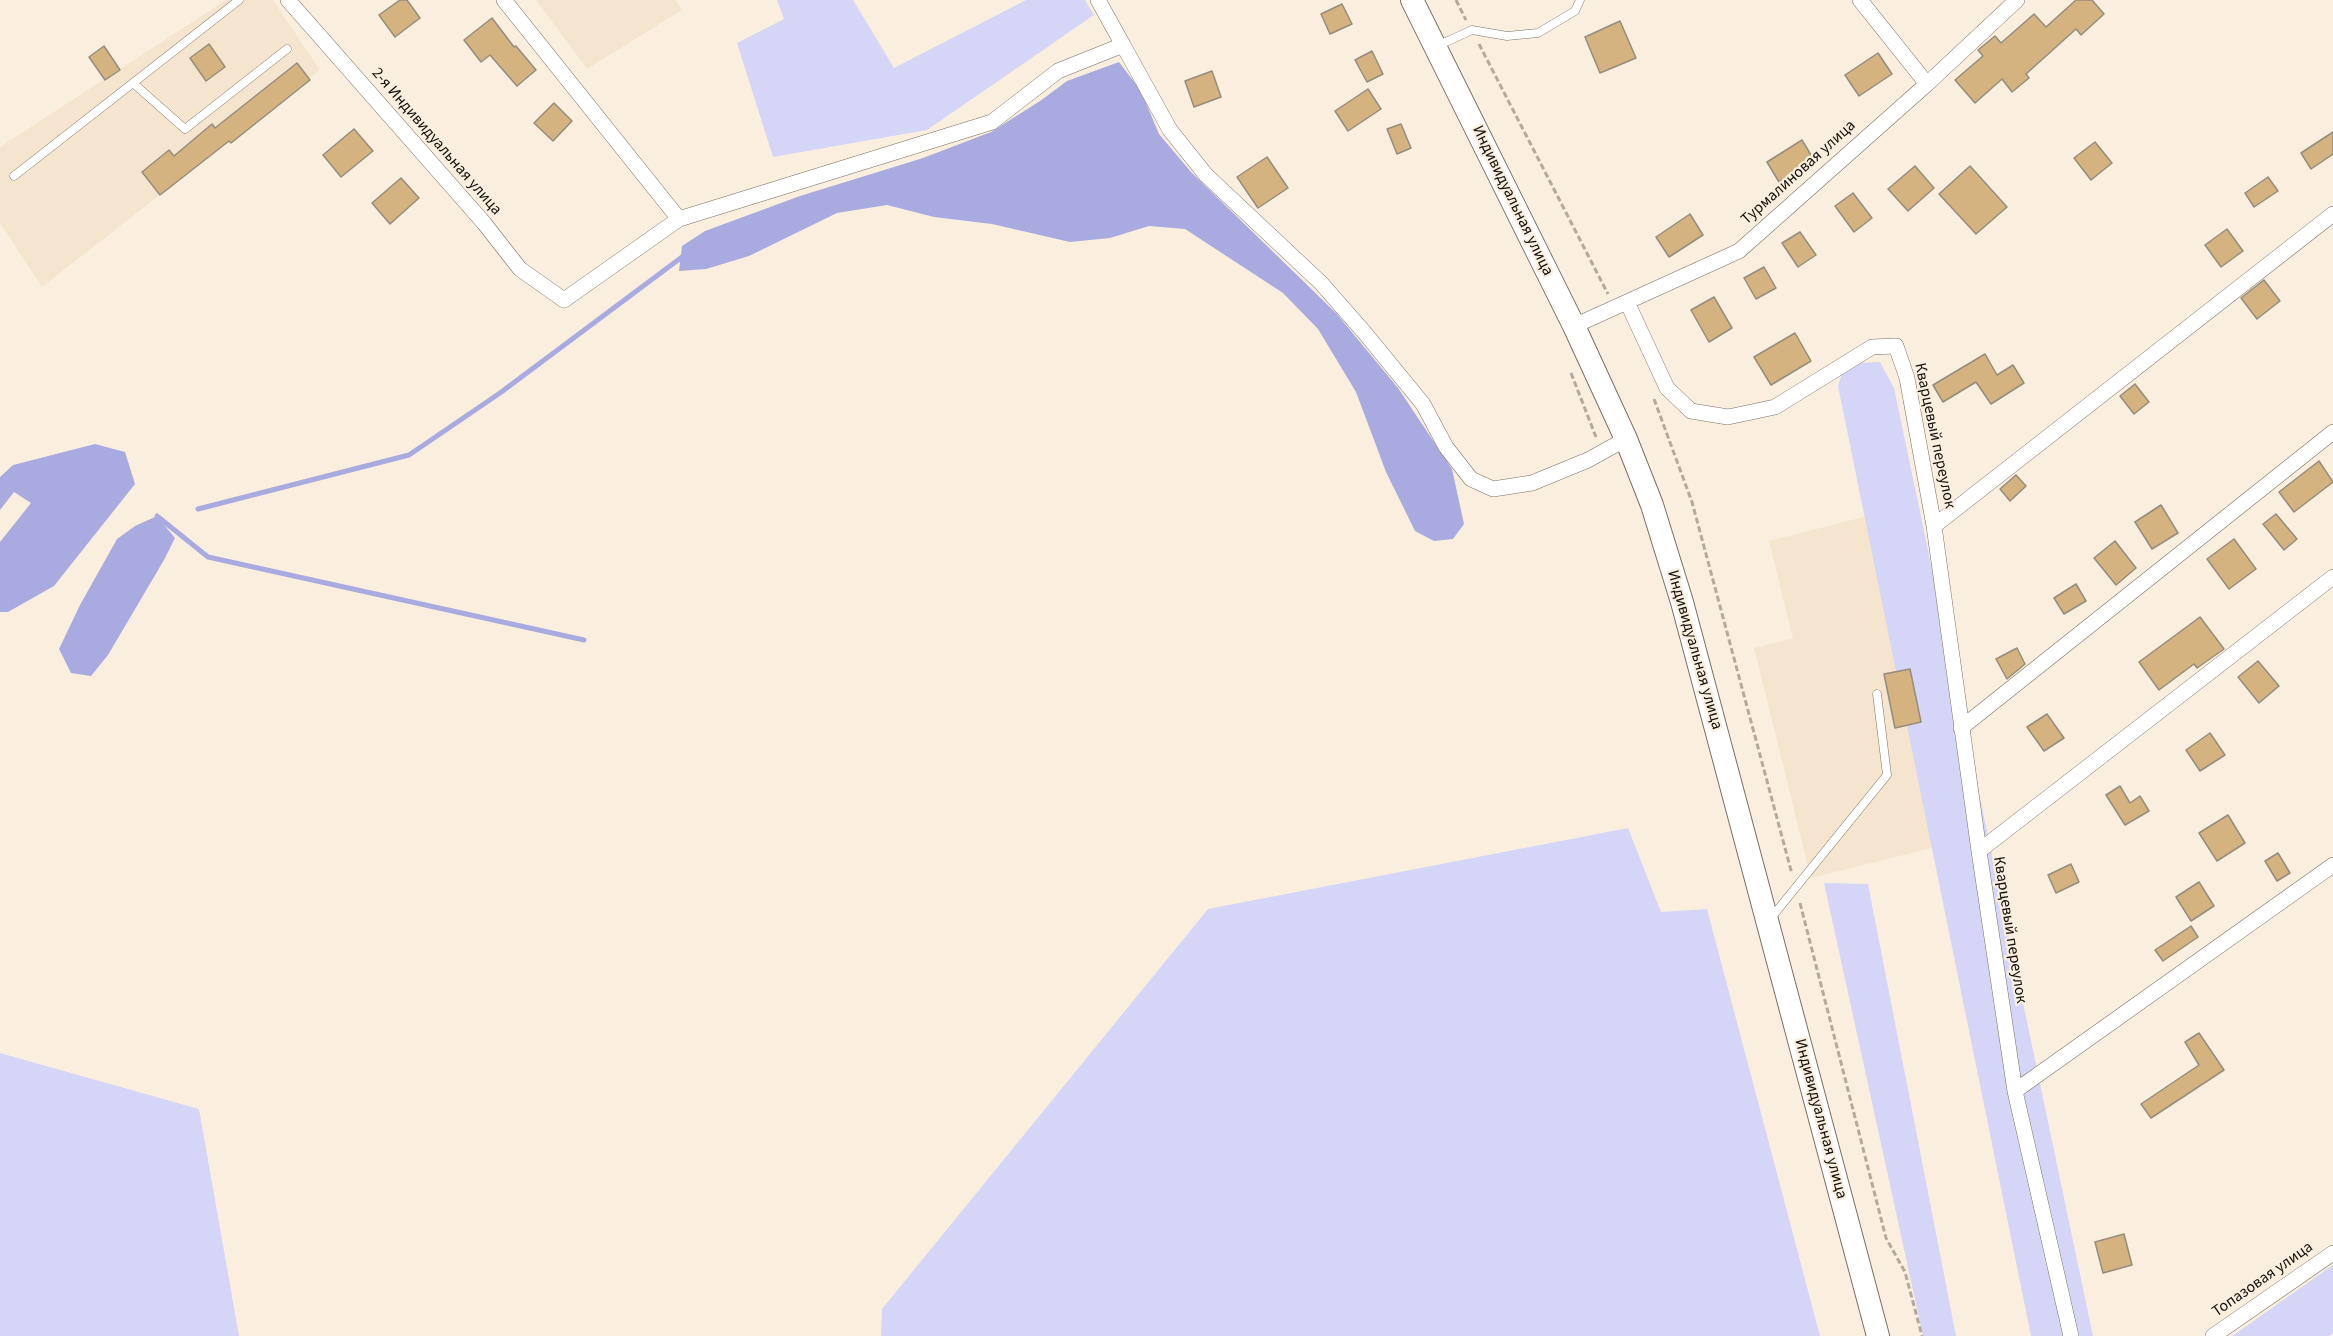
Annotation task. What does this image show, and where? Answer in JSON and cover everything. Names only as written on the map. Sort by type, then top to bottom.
[{"type":"main road","name":"Индивидуальная улица","points":[[1412,0],[1574,326],[1626,439],[1652,506],[1682,602],[1878,1336]]},
{"type":"street","name":"2-я Индивидуальная улица","points":[[288,0],[484,223],[520,269],[564,300],[679,219]]},
{"type":"street","points":[[504,0],[679,219],[992,122],[1058,71],[1123,45]]},
{"type":"street","points":[[1098,0],[1170,130],[1206,175],[1321,283],[1357,324],[1423,404],[1446,447],[1472,479],[1493,489],[1533,483],[1588,460],[1626,439]]},
{"type":"street","points":[[1860,0],[1927,84]]},
{"type":"street","name":"Турмалиновая улица","points":[[1574,326],[1739,251],[2018,0]]},
{"type":"street","name":"Кварцевый переулок","points":[[1934,526],[2333,214]]},
{"type":"street","name":"Кварцевый переулок","points":[[1621,305],[1667,388],[1691,411],[1700,413],[1728,417],[1775,407],[1872,347],[1896,346],[1907,378],[1934,526],[1961,728],[2015,1091],[2071,1336]]},
{"type":"street","points":[[1961,728],[2333,432]]},
{"type":"street","points":[[1979,851],[2333,577]]},
{"type":"street","points":[[2015,1091],[2333,865]]},
{"type":"street","name":"Топазовая улица","points":[[2213,1336],[2333,1253]]},
{"type":"lane","points":[[14,176],[239,0]]},
{"type":"lane","points":[[1435,46],[1472,30],[1507,36],[1538,33],[1575,11],[1580,0]]},
{"type":"lane","points":[[133,83],[185,129],[287,49]]},
{"type":"lane","points":[[1768,922],[1887,775],[1877,694]]},
{"type":"path","points":[[1456,0],[1621,305]]},
{"type":"path","points":[[1651,391],[1692,502],[1796,887],[1886,1238],[1905,1272],[1922,1336]]},
{"type":"shaded area","points":[[226,0],[273,0],[320,70],[42,287],[0,223],[0,147]]},
{"type":"shaded area","points":[[536,0],[676,0],[682,10],[587,69]]},
{"type":"shaded area","points":[[777,0],[853,0],[894,68],[1026,0],[1085,0],[1094,15],[927,130],[773,157],[737,43],[784,19]]},
{"type":"shaded area","points":[[1880,362],[1894,388],[2093,1336],[2031,1336],[1838,386],[1842,373],[1859,363]]},
{"type":"shaded area","points":[[1879,513],[1960,841],[1811,878],[1754,648],[1793,638],[1769,541]]},
{"type":"shaded area","points":[[1628,828],[1661,912],[1707,909],[1820,1336],[881,1336],[882,1309],[1208,909]]},
{"type":"shaded area","points":[[1824,883],[1868,884],[1956,1336],[1923,1336]]},
{"type":"shaded area","points":[[0,1053],[199,1109],[239,1336],[0,1336]]},
{"type":"shaded area","points":[[2333,1265],[2333,1333],[2329,1336],[2232,1336]]},
{"type":"water","points":[[1119,62],[1141,91],[1159,134],[1191,172],[1336,313],[1398,388],[1452,469],[1464,524],[1453,539],[1434,541],[1415,531],[1386,472],[1356,392],[1318,329],[1283,293],[1185,229],[1149,226],[1110,238],[1070,242],[992,224],[934,217],[887,205],[837,213],[749,256],[706,269],[679,271],[682,246],[705,231],[800,196],[923,158],[991,132],[1067,81]]},
{"type":"water","points":[[95,444],[125,452],[135,484],[54,586],[8,612],[0,612],[0,542],[31,503],[14,492],[0,510],[0,477],[13,465]]},
{"type":"water","points":[[157,516],[175,538],[164,560],[108,655],[91,676],[71,673],[59,649],[80,605],[117,539],[135,526]]},
{"type":"building","points":[[400,0],[407,0],[420,18],[395,37],[379,15]]},
{"type":"building","points":[[2076,0],[2092,0],[2104,14],[2081,35],[2076,29],[2026,74],[2029,78],[2012,92],[2002,79],[1975,103],[1955,80],[1983,56],[1978,50],[1995,36],[2001,43],[2034,14],[2046,27]]},
{"type":"building","points":[[1342,4],[1352,24],[1330,34],[1321,14]]},
{"type":"building","points":[[492,18],[514,47],[516,46],[536,70],[517,86],[490,55],[481,62],[464,40]]},
{"type":"building","points":[[1620,21],[1636,58],[1600,73],[1585,37]]},
{"type":"building","points":[[209,44],[225,67],[206,81],[190,58]]},
{"type":"building","points":[[104,46],[120,70],[105,80],[89,57]]},
{"type":"building","points":[[1372,51],[1383,74],[1367,82],[1355,60]]},
{"type":"building","points":[[1878,53],[1892,74],[1859,96],[1845,75]]},
{"type":"building","points":[[297,63],[310,80],[231,143],[229,141],[160,195],[142,172],[169,150],[174,156],[212,124],[215,128]]},
{"type":"building","points":[[1212,71],[1221,97],[1194,107],[1185,81]]},
{"type":"building","points":[[1368,89],[1381,109],[1348,131],[1335,111]]},
{"type":"building","points":[[554,103],[572,121],[553,141],[534,123]]},
{"type":"building","points":[[1401,124],[1411,148],[1397,154],[1387,129]]},
{"type":"building","points":[[354,129],[373,151],[341,177],[323,155]]},
{"type":"building","points":[[2333,132],[2333,154],[2311,169],[2301,153]]},
{"type":"building","points":[[1802,140],[1814,160],[1779,182],[1767,162]]},
{"type":"building","points":[[2095,142],[2112,163],[2091,180],[2074,158]]},
{"type":"building","points":[[1267,157],[1288,188],[1258,208],[1237,177]]},
{"type":"building","points":[[1915,166],[1934,188],[1908,211],[1888,189]]},
{"type":"building","points":[[1970,166],[2007,207],[1976,234],[1939,194]]},
{"type":"building","points":[[2268,177],[2278,191],[2254,207],[2245,193]]},
{"type":"building","points":[[401,178],[419,198],[390,224],[372,203]]},
{"type":"building","points":[[1853,193],[1872,218],[1854,232],[1835,206]]},
{"type":"building","points":[[1690,214],[1703,235],[1669,257],[1656,237]]},
{"type":"building","points":[[2227,229],[2243,251],[2221,267],[2205,245]]},
{"type":"building","points":[[1800,232],[1816,255],[1798,267],[1782,243]]},
{"type":"building","points":[[1764,267],[1776,288],[1756,299],[1744,278]]},
{"type":"building","points":[[2264,280],[2280,301],[2257,319],[2241,298]]},
{"type":"building","points":[[1714,297],[1732,328],[1709,342],[1691,310]]},
{"type":"building","points":[[1795,333],[1811,361],[1771,385],[1754,357]]},
{"type":"building","points":[[1985,354],[1997,375],[2013,365],[2024,383],[1991,404],[1976,382],[1943,402],[1933,385]]},
{"type":"building","points":[[2135,384],[2149,402],[2134,414],[2120,396]]},
{"type":"building","points":[[2319,461],[2333,482],[2294,512],[2279,492]]},
{"type":"building","points":[[2016,475],[2026,486],[2010,501],[2000,489]]},
{"type":"building","points":[[2161,505],[2178,533],[2152,549],[2135,522]]},
{"type":"building","points":[[2276,514],[2297,539],[2284,550],[2263,524]]},
{"type":"building","points":[[2234,539],[2256,569],[2229,589],[2207,559]]},
{"type":"building","points":[[2115,541],[2136,568],[2116,585],[2094,558]]},
{"type":"building","points":[[2076,584],[2086,601],[2064,614],[2054,598]]},
{"type":"building","points":[[2200,617],[2224,649],[2197,668],[2194,664],[2159,690],[2139,662]]},
{"type":"building","points":[[2017,648],[2025,664],[2007,679],[1996,659]]},
{"type":"building","points":[[2258,661],[2279,686],[2259,703],[2238,677]]},
{"type":"building","points":[[1910,669],[1921,722],[1895,728],[1884,674]]},
{"type":"building","points":[[2047,714],[2064,738],[2044,751],[2027,727]]},
{"type":"building","points":[[2210,733],[2225,755],[2200,771],[2186,750]]},
{"type":"building","points":[[2120,786],[2130,803],[2140,796],[2149,811],[2125,825],[2106,795]]},
{"type":"building","points":[[2228,815],[2245,843],[2217,861],[2199,833]]},
{"type":"building","points":[[2278,853],[2290,873],[2277,881],[2265,861]]},
{"type":"building","points":[[2071,864],[2079,882],[2056,893],[2048,875]]},
{"type":"building","points":[[2199,882],[2214,906],[2191,921],[2176,897]]},
{"type":"building","points":[[2191,926],[2198,937],[2163,961],[2155,950]]},
{"type":"building","points":[[2199,1033],[2224,1070],[2151,1118],[2141,1104],[2199,1065],[2185,1042]]},
{"type":"building","points":[[2124,1234],[2132,1265],[2103,1273],[2095,1242]]},
{"type":"waterway","points":[[198,509],[409,455],[500,393],[686,254]]},
{"type":"waterway","points":[[157,516],[208,557],[584,640]]}]
